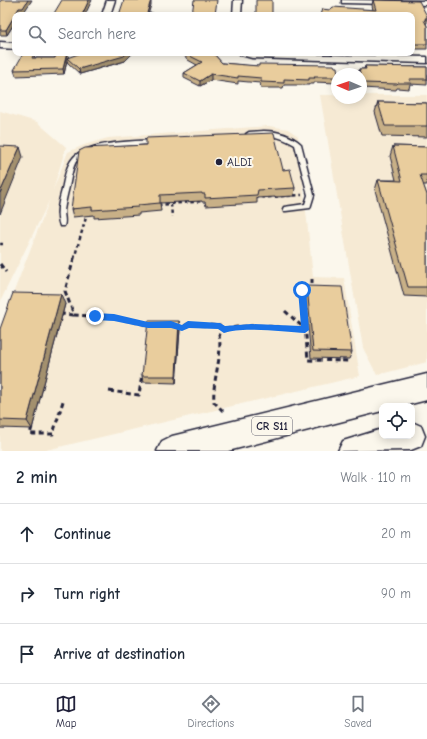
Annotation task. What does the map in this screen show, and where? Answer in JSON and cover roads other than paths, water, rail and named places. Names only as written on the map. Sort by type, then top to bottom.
[{"type":"main road","name":"CR S11","points":[[172,451],[427,387]]},
{"type":"main road","points":[[353,451],[400,441],[427,432]]},
{"type":"street","points":[[107,12],[111,0]]},
{"type":"street","points":[[237,12],[238,0]]},
{"type":"street","points":[[345,1],[427,3]]},
{"type":"street","points":[[0,45],[12,46]]},
{"type":"street","points":[[308,56],[427,60]]},
{"type":"lane","points":[[244,134],[268,133],[283,135],[298,144],[311,195],[308,206],[286,209]]},
{"type":"lane","points":[[62,224],[60,211],[71,166],[76,157],[93,149],[113,145],[159,142]]},
{"type":"place","name":"ALDI","points":[[219,162]]}]
